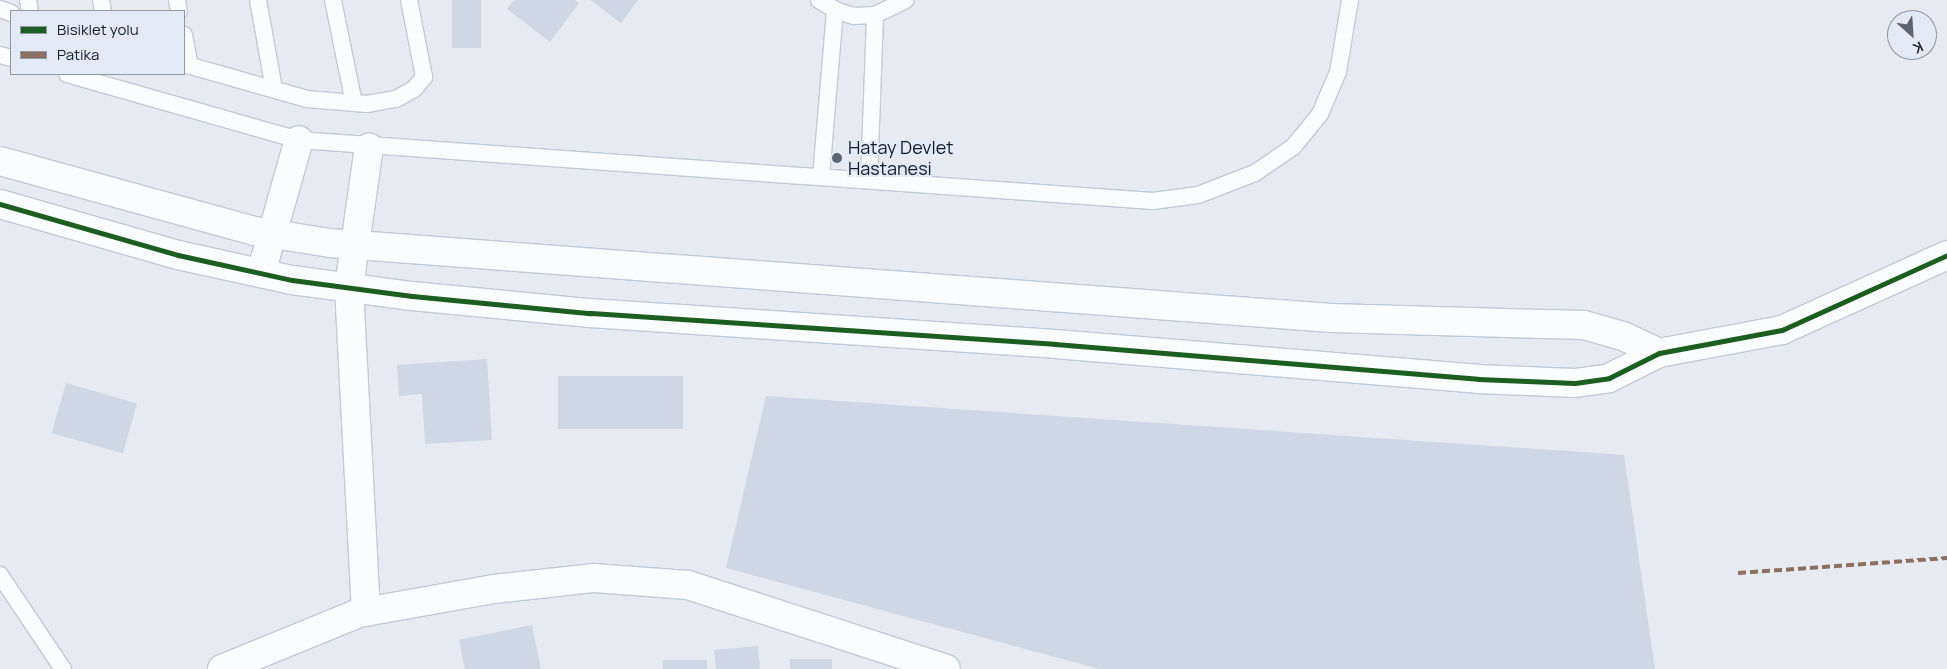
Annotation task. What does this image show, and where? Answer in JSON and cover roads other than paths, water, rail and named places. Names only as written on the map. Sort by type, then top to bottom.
[{"type":"street","points":[[261,273],[299,140]]},
{"type":"street","points":[[366,612],[349,287],[369,147]]},
{"type":"street","points":[[0,161],[273,234],[355,244],[1330,318],[1584,325],[1623,336],[1658,353]]},
{"type":"street","points":[[0,204],[178,255],[261,273],[349,287],[590,313],[1055,344],[1478,379],[1575,383],[1609,378],[1658,353],[1782,330],[1947,255]]},
{"type":"street","points":[[222,669],[366,612],[494,589],[594,578],[688,585],[946,669]]},
{"type":"lane","points":[[258,0],[274,89]]},
{"type":"lane","points":[[333,0],[354,103]]},
{"type":"lane","points":[[185,45],[187,64],[307,99],[354,103],[396,99],[414,90],[424,78],[410,0]]},
{"type":"lane","points":[[819,0],[835,10],[854,16],[875,15],[906,0]]},
{"type":"lane","points":[[71,75],[299,140],[369,147],[1153,201],[1198,195],[1255,173],[1293,147],[1320,114],[1338,72],[1350,0]]},
{"type":"lane","points":[[821,177],[835,10]]},
{"type":"lane","points":[[869,180],[875,15]]},
{"type":"lane","points":[[0,575],[63,669]]},
{"type":"place","name":"Hatay Devlet Hastanesi","points":[[837,158]]}]
